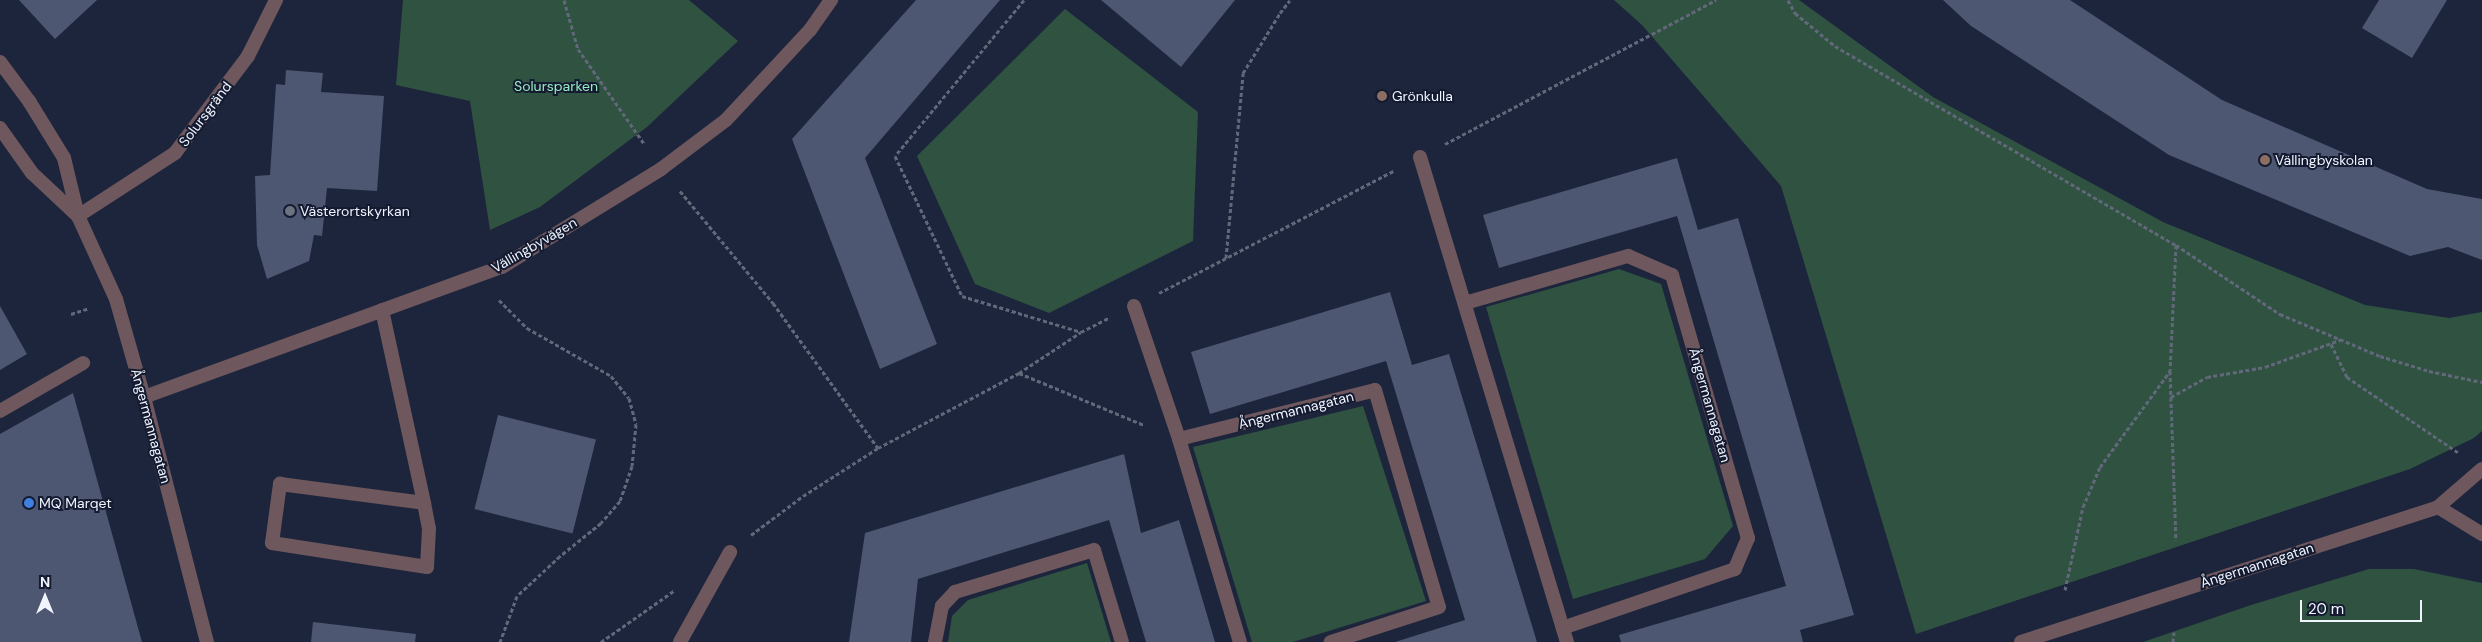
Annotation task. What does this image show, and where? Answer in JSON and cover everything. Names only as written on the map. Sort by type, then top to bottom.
[{"type":"street","name":"Solursgränd","points":[[78,216],[176,153],[248,56],[276,0]]},
{"type":"street","name":"Vällingbyvägen","points":[[144,397],[502,266],[661,169],[726,120],[810,30],[831,0]]},
{"type":"street","name":"Ångermannagatan","points":[[0,62],[29,101],[64,158],[78,216],[116,298],[144,397],[207,642]]},
{"type":"street","name":"Ångermannagatan","points":[[0,128],[32,173],[78,216]]},
{"type":"street","name":"Ångermannagatan","points":[[1420,157],[1565,635],[1735,569],[1748,538],[1672,275],[1628,256],[1465,303]]},
{"type":"street","points":[[1134,306],[1179,439],[1240,642]]},
{"type":"street","points":[[382,310],[424,503],[429,529],[426,566],[272,543],[280,484],[424,503]]},
{"type":"street","points":[[0,411],[83,363]]},
{"type":"street","name":"Ångermannagatan","points":[[1179,439],[1375,390],[1439,607],[1331,642]]},
{"type":"street","name":"Ångermannagatan","points":[[2021,642],[2438,507],[2482,469]]},
{"type":"street","points":[[2438,507],[2482,534]]},
{"type":"street","points":[[936,642],[942,606],[955,592],[1094,550],[1122,642]]},
{"type":"street","points":[[680,642],[730,552]]},
{"type":"path","points":[[564,0],[578,49],[661,169],[773,303],[878,448]]},
{"type":"path","points":[[1024,0],[895,156],[962,296],[1082,332]]},
{"type":"path","points":[[1226,258],[1243,73],[1290,0]]},
{"type":"path","points":[[1788,0],[1796,13],[1835,46],[2176,245],[2280,314],[2380,356],[2413,366],[2482,382]]},
{"type":"path","points":[[2176,245],[2170,371],[2176,540]]},
{"type":"path","points":[[476,276],[527,328],[611,376],[629,398],[636,424],[632,466],[620,500],[601,523],[560,556],[517,596],[500,642]]},
{"type":"path","points":[[2171,397],[2207,377],[2265,367],[2341,340]]},
{"type":"path","points":[[2331,344],[2347,377],[2459,453]]},
{"type":"path","points":[[2065,590],[2083,507],[2100,467],[2170,371]]},
{"type":"path","points":[[1019,373],[1179,439]]},
{"type":"path","points":[[2173,642],[2174,632]]},
{"type":"green space","name":"Solursparken","points":[[403,0],[689,0],[738,41],[647,127],[540,207],[490,230],[470,101],[396,85]]},
{"type":"green space","points":[[1614,0],[1799,0],[1933,97],[2163,222],[2365,305],[2449,318],[2482,312],[2482,431],[2474,438],[2410,469],[1916,634],[1781,186],[1642,25]]},
{"type":"green space","points":[[1065,9],[1198,112],[1193,241],[1049,313],[975,284],[917,156]]},
{"type":"green space","points":[[1619,269],[1661,284],[1733,526],[1705,559],[1573,599],[1486,307]]},
{"type":"green space","points":[[1363,406],[1426,601],[1293,642],[1252,642],[1193,447]]},
{"type":"green space","points":[[1087,563],[1111,642],[948,642],[952,616],[968,600]]},
{"type":"green space","points":[[2369,569],[2414,569],[2482,583],[2482,642],[2143,642],[2251,605]]},
{"type":"building","points":[[19,0],[97,0],[55,39]]},
{"type":"building","points":[[916,0],[1000,0],[865,158],[937,344],[880,369],[792,139]]},
{"type":"building","points":[[1101,0],[1235,0],[1181,67]]},
{"type":"building","points":[[1943,0],[2070,0],[2222,100],[2427,189],[2482,199],[2482,260],[2448,247],[2410,256],[2169,155],[1971,26]]},
{"type":"building","points":[[2379,0],[2447,0],[2412,58],[2362,28]]},
{"type":"building","points":[[286,70],[323,73],[321,92],[384,96],[377,191],[327,188],[322,236],[314,235],[309,261],[267,279],[257,245],[255,176],[270,175],[276,84],[285,85]]},
{"type":"building","points":[[1677,158],[1698,230],[1738,218],[1854,615],[1800,630],[1803,642],[1621,642],[1619,635],[1786,586],[1677,216],[1499,268],[1483,215]]},
{"type":"building","points":[[1390,292],[1412,365],[1449,354],[1537,642],[1395,642],[1465,620],[1386,361],[1210,414],[1191,352]]},
{"type":"building","points":[[0,306],[27,354],[0,370]]},
{"type":"building","points":[[73,393],[142,642],[0,642],[0,434]]},
{"type":"building","points":[[498,415],[596,439],[573,534],[475,509]]},
{"type":"building","points":[[1124,454],[1141,533],[1179,520],[1215,642],[1146,642],[1109,520],[918,579],[911,642],[849,642],[865,533]]},
{"type":"building","points":[[313,622],[416,634],[415,642],[311,642]]},
{"type":"place","name":"Grönkulla","points":[[1382,96]]},
{"type":"place","name":"Vällingbyskolan","points":[[2265,160]]},
{"type":"place","name":"Västerortskyrkan","points":[[290,211]]},
{"type":"place","name":"MQ Marqet","points":[[29,503]]}]
